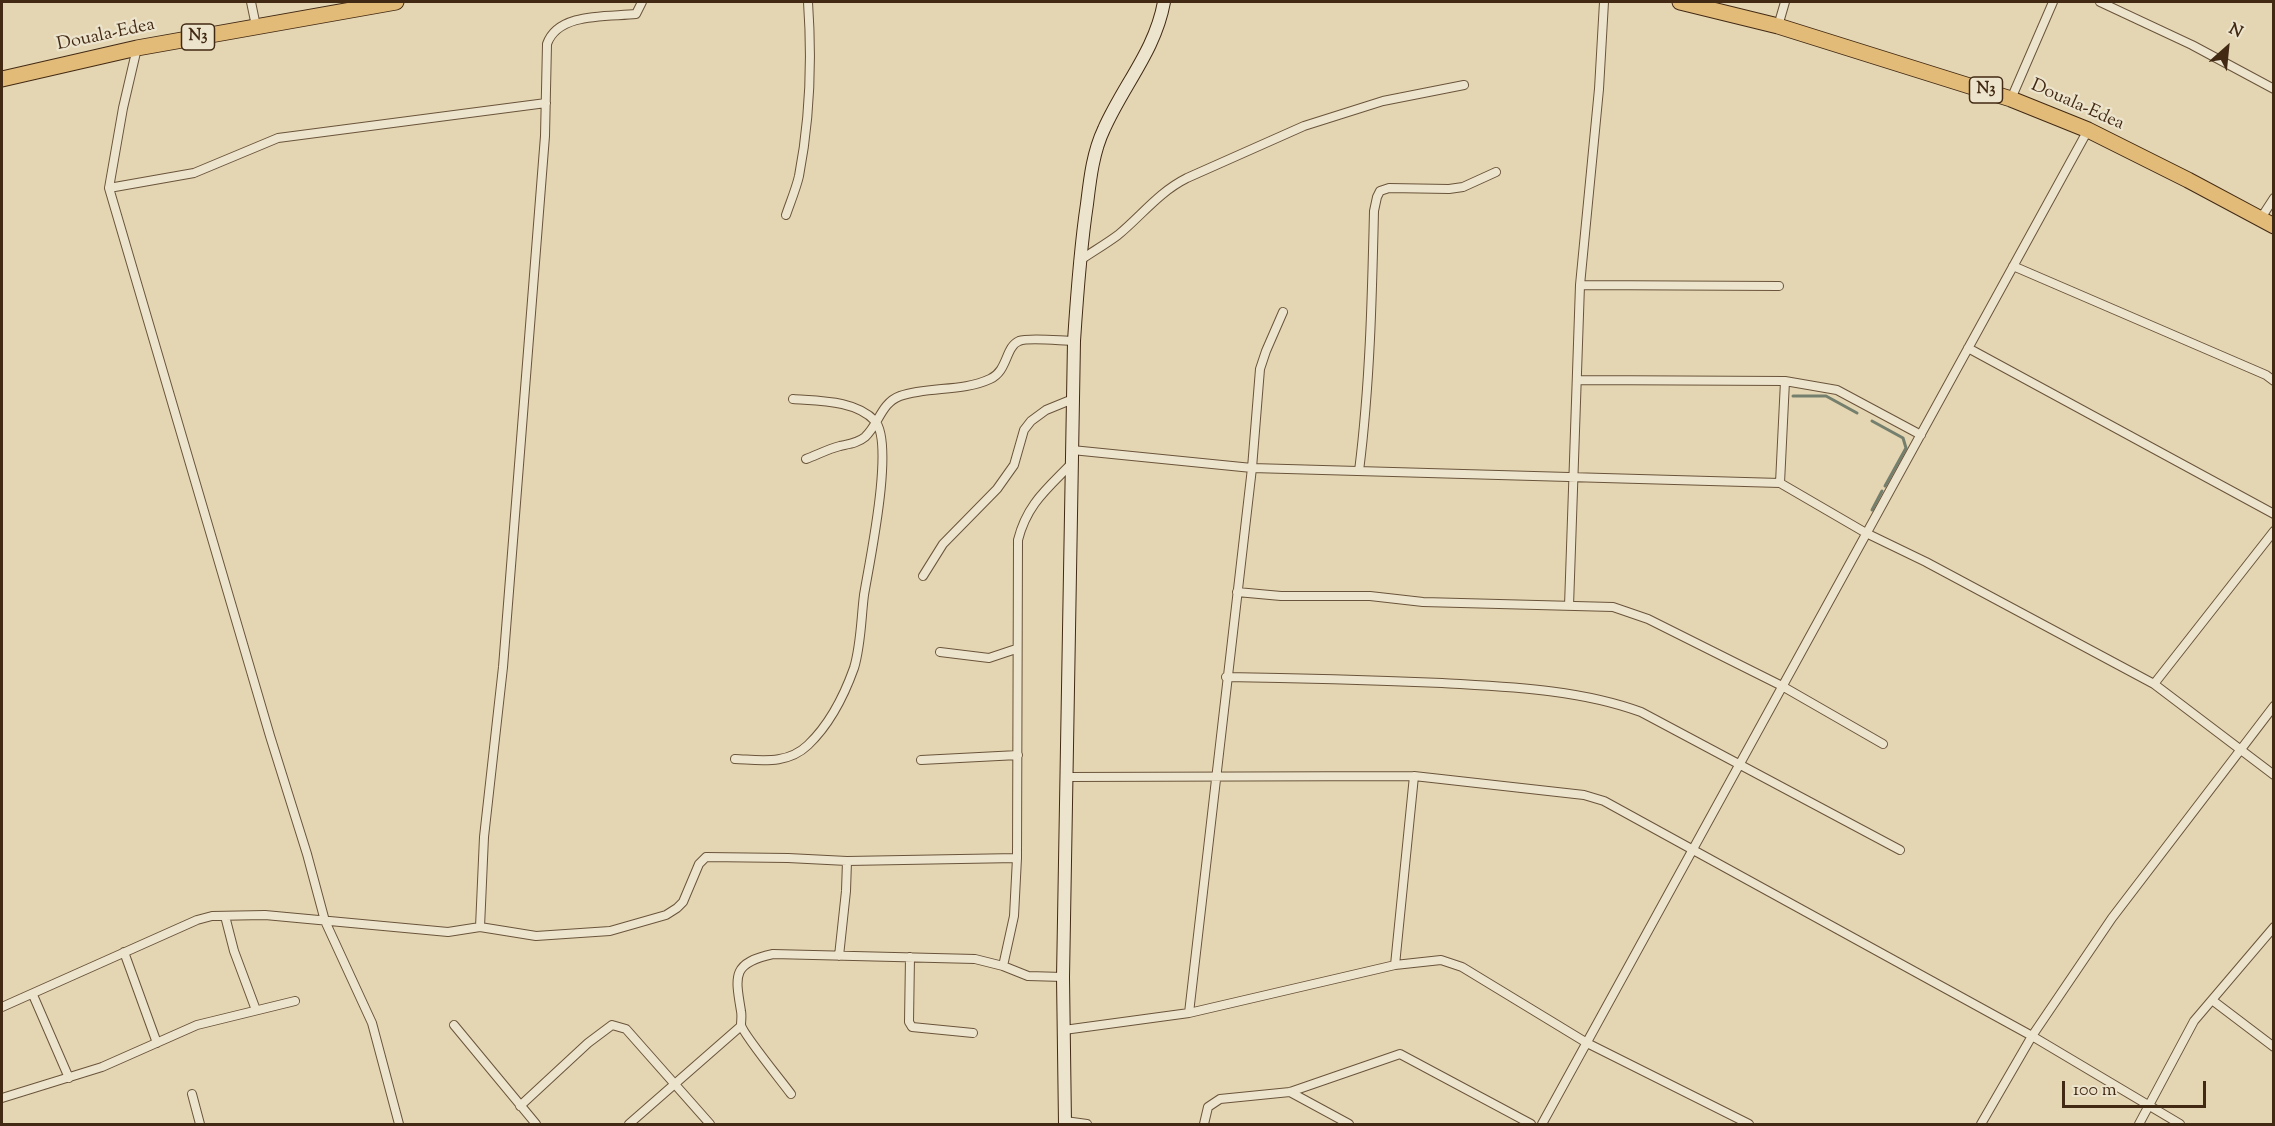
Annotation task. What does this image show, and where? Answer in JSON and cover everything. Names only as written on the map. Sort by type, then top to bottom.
[{"type":"highway","name":"Douala-Edea","points":[[2,79],[137,48],[396,2]]},
{"type":"highway","name":"Douala-Edea","points":[[1680,2],[1778,26],[2011,99],[2088,130],[2267,222]]},
{"type":"main road","points":[[1065,1123],[1063,977],[1074,340],[1079,261],[1092,166],[1103,129],[1153,42],[1164,2]]},
{"type":"street","points":[[251,2],[256,26]]},
{"type":"street","points":[[480,927],[484,837],[503,667],[545,136],[547,44],[550,34],[557,27],[572,20],[636,14],[642,2]]},
{"type":"street","points":[[786,215],[799,178],[807,110],[811,44],[808,2]]},
{"type":"street","points":[[1569,606],[1580,285],[1599,89],[1604,2]]},
{"type":"street","points":[[1778,26],[1785,2]]},
{"type":"street","points":[[2011,99],[2053,2]]},
{"type":"street","points":[[2100,2],[2192,45],[2274,90]]},
{"type":"street","points":[[137,48],[123,108],[109,188],[325,921],[372,1023],[399,1125]]},
{"type":"street","points":[[1079,261],[1118,235],[1155,199],[1187,178],[1304,126],[1383,101],[1464,85]]},
{"type":"street","points":[[109,188],[194,173],[278,138],[546,103]]},
{"type":"street","points":[[1542,1125],[2088,130]]},
{"type":"street","points":[[1359,471],[1367,411],[1374,211],[1377,197],[1380,191],[1389,188],[1463,187],[1496,172]]},
{"type":"street","points":[[2267,222],[2274,198]]},
{"type":"street","points":[[2013,266],[2266,375],[2274,381]]},
{"type":"street","points":[[1580,285],[1779,286]]},
{"type":"street","points":[[1189,1013],[1252,468],[1260,369],[1283,312]]},
{"type":"street","points":[[806,459],[839,446],[855,443],[865,437],[877,422],[887,403],[900,396],[979,383],[992,378],[1000,373],[1017,342],[1074,340]]},
{"type":"street","points":[[1968,348],[2274,514]]},
{"type":"street","points":[[1578,380],[1785,381],[1837,390],[1921,435]]},
{"type":"street","points":[[1780,483],[1785,381]]},
{"type":"street","points":[[735,759],[789,758],[807,747],[824,728],[840,704],[855,666],[870,557],[878,521],[882,457],[880,434],[877,422],[858,410],[837,403],[793,399]]},
{"type":"street","points":[[923,576],[943,544],[997,489],[1014,465],[1024,430],[1031,421],[1046,410],[1073,399]]},
{"type":"street","points":[[1003,966],[1014,916],[1017,858],[1018,540],[1023,520],[1072,456],[1252,468],[1780,483],[1866,533],[1926,562],[2154,684],[2274,776]]},
{"type":"street","points":[[2154,684],[2274,531]]},
{"type":"street","points":[[1237,592],[1281,596],[1370,596],[1423,602],[1612,607],[1630,611],[1782,686],[1883,744]]},
{"type":"street","points":[[940,652],[989,658],[1016,649]]},
{"type":"street","points":[[1227,677],[1334,678],[1488,686],[1577,694],[1615,702],[1641,712],[1900,850]]},
{"type":"street","points":[[1981,1125],[2032,1036],[2112,918],[2274,706]]},
{"type":"street","points":[[921,760],[1018,754]]},
{"type":"street","points":[[1068,777],[1414,776],[1584,795],[1604,801],[2032,1036],[2180,1125]]},
{"type":"street","points":[[1395,965],[1414,776]]},
{"type":"street","points":[[2,1008],[196,920],[212,916],[265,915],[448,932],[480,927],[536,936],[553,936],[610,931],[666,915],[683,902],[699,864],[706,857],[847,861],[1017,858]]},
{"type":"street","points":[[839,956],[847,861]]},
{"type":"street","points":[[225,916],[234,951],[256,1010]]},
{"type":"street","points":[[2139,1125],[2194,1021],[2274,927]]},
{"type":"street","points":[[124,952],[157,1043]]},
{"type":"street","points":[[629,1125],[741,1026],[736,982],[738,974],[753,958],[773,954],[975,959],[1003,966],[1028,976],[1063,977]]},
{"type":"street","points":[[910,957],[909,1022],[912,1027],[973,1033]]},
{"type":"street","points":[[1064,1030],[1189,1013],[1395,965],[1450,961],[1587,1043],[1749,1125]]},
{"type":"street","points":[[33,994],[69,1078]]},
{"type":"street","points":[[2212,1000],[2274,1047]]},
{"type":"street","points":[[2,1098],[102,1067],[197,1025],[295,1001]]},
{"type":"street","points":[[454,1025],[536,1125]]},
{"type":"street","points":[[520,1106],[588,1043],[612,1025],[626,1029],[710,1125]]},
{"type":"street","points":[[741,1026],[791,1094]]},
{"type":"street","points":[[1204,1125],[1208,1107],[1220,1099],[1290,1092],[1400,1053],[1531,1125]]},
{"type":"street","points":[[1290,1092],[1349,1125]]},
{"type":"street","points":[[192,1094],[200,1125]]},
{"type":"street","points":[[1065,1123],[1087,1125]]},
{"type":"waterway","points":[[1793,396],[1826,396],[1857,413]]},
{"type":"waterway","points":[[1872,421],[1903,438],[1906,448],[1885,486]]},
{"type":"waterway","points":[[1872,510],[1882,491]]}]
